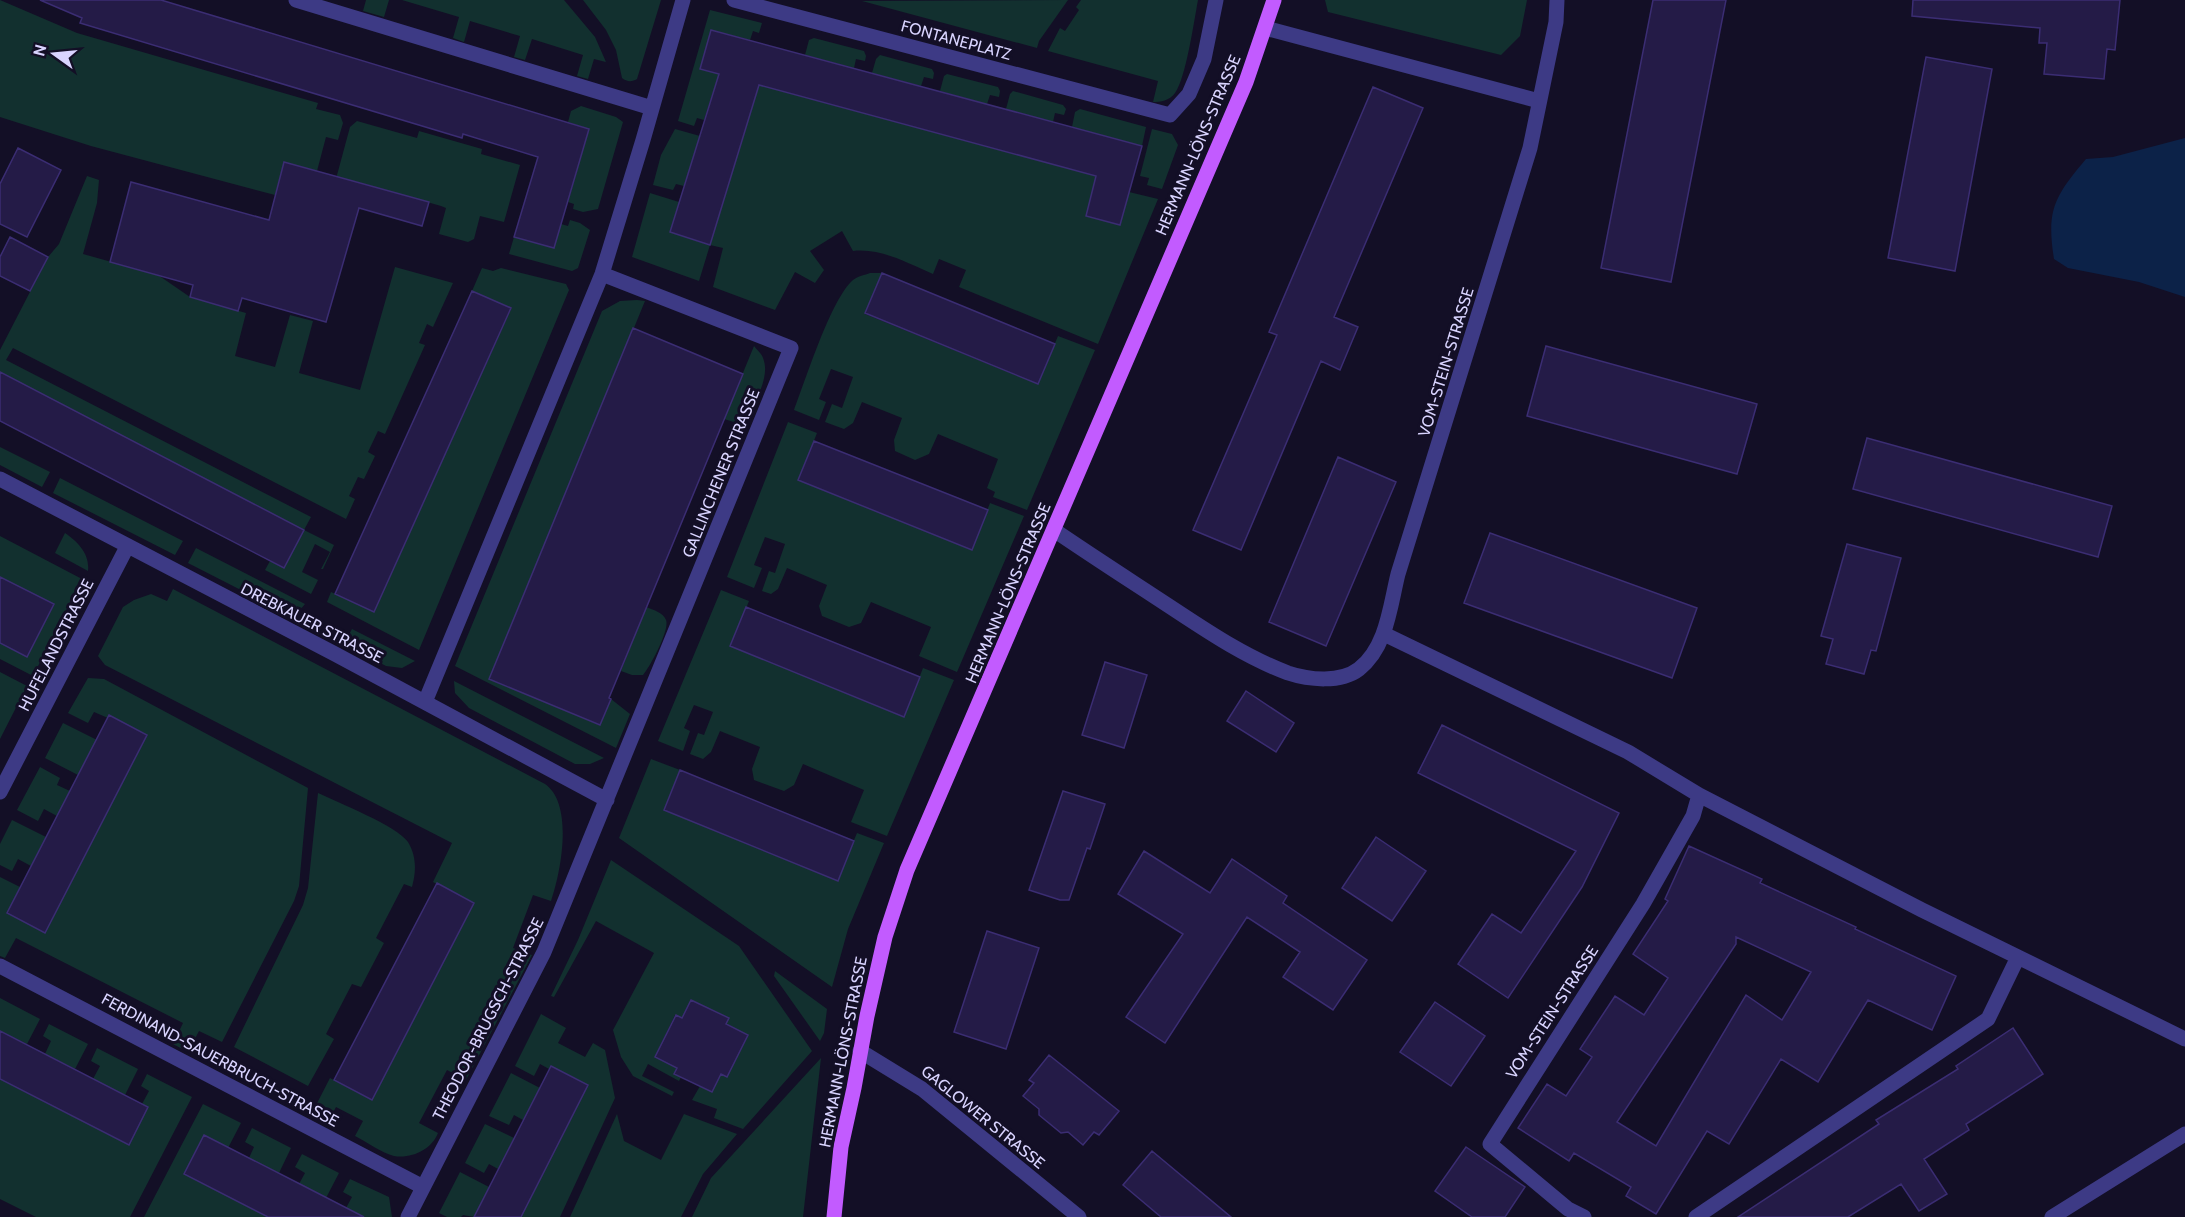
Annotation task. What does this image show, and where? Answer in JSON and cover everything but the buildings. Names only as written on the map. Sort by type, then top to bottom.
[{"type":"main road","name":"HERMANN-LÖNS-STRASSE","points":[[834,1217],[841,1147],[860,1051],[885,937],[907,870],[1246,82],[1274,0]]},
{"type":"street","points":[[296,0],[652,108]]},
{"type":"street","points":[[425,702],[602,274],[683,0]]},
{"type":"street","name":"FONTANEPLATZ","points":[[734,0],[1170,115]]},
{"type":"street","name":"HERMANN-LÖNS-STRASSE","points":[[1170,115],[1189,94],[1200,68],[1216,0]]},
{"type":"street","name":"VOM-STEIN-STRASSE","points":[[1054,530],[1230,645],[1288,673],[1309,678],[1333,679],[1358,670],[1374,654],[1384,634],[1398,574],[1530,148],[1556,22],[1557,0]]},
{"type":"street","points":[[1265,28],[1539,101]]},
{"type":"street","name":"GALLINCHENER STRASSE","points":[[602,274],[791,348],[607,800]]},
{"type":"street","name":"DREBKAUER STRASSE","points":[[0,479],[607,800]]},
{"type":"street","name":"HUFELANDSTRASSE","points":[[0,792],[127,547]]},
{"type":"street","points":[[1384,634],[1628,752],[1700,795],[2185,1040]]},
{"type":"street","name":"VOM-STEIN-STRASSE","points":[[1584,1217],[1568,1209],[1490,1144],[1643,904],[1693,816],[1700,795]]},
{"type":"street","name":"THEODOR-BRUGSCH-STRASSE","points":[[408,1217],[544,952],[607,800]]},
{"type":"street","points":[[1696,1217],[1988,1019],[2018,957]]},
{"type":"street","name":"FERDINAND-SAUERBRUCH-STRASSE","points":[[0,966],[423,1186]]},
{"type":"street","name":"GAGLOWER STRASSE","points":[[860,1051],[922,1089],[1078,1217]]},
{"type":"street","points":[[2052,1217],[2185,1134]]},
{"type":"green space","points":[[0,0],[77,33],[318,103],[316,109],[340,115],[343,123],[338,140],[326,137],[317,171],[284,162],[275,195],[91,146],[0,117]]},
{"type":"green space","points":[[366,0],[389,0],[384,17],[363,11]]},
{"type":"green space","points":[[402,0],[564,0],[595,37],[606,62],[594,59],[588,79],[577,76],[583,55],[532,39],[525,60],[514,57],[520,36],[470,21],[464,42],[453,38],[459,17]]},
{"type":"green space","points":[[583,0],[661,0],[637,79],[630,81],[622,78],[616,50],[606,30]]},
{"type":"green space","points":[[1068,0],[1039,41],[1037,48],[862,1]]},
{"type":"green space","points":[[1081,0],[1198,0],[1183,75],[1173,96],[1153,102],[1158,81],[1048,51],[1060,28],[1065,31],[1079,10],[1076,7]]},
{"type":"green space","points":[[1325,0],[1527,0],[1520,36],[1501,55],[1328,12]]},
{"type":"green space","points":[[710,10],[762,23],[759,33],[753,31],[750,40],[711,30],[700,69],[719,74],[704,120],[697,118],[694,126],[678,121]]},
{"type":"green space","points":[[814,38],[864,51],[865,61],[856,59],[854,68],[805,55],[809,40]]},
{"type":"green space","points":[[880,55],[932,69],[933,79],[924,77],[921,86],[872,73],[876,59]]},
{"type":"green space","points":[[947,74],[998,87],[999,97],[990,95],[987,104],[940,91],[944,76]]},
{"type":"green space","points":[[759,85],[1096,176],[1086,216],[1120,225],[1129,192],[1158,199],[1098,344],[959,287],[966,270],[939,259],[933,274],[884,254],[853,251],[842,231],[810,251],[824,270],[815,283],[795,272],[775,310],[713,287],[723,248],[710,245],[699,281],[632,257],[650,193],[679,202],[670,232],[709,245]]},
{"type":"green space","points":[[1013,91],[1063,105],[1066,109],[1064,115],[1055,113],[1053,122],[1006,109]]},
{"type":"green space","points":[[581,106],[616,117],[623,122],[598,209],[583,212],[573,209],[574,204],[568,202],[589,129],[568,122],[571,111]]},
{"type":"green space","points":[[1080,109],[1146,127],[1142,146],[1072,127],[1075,112]]},
{"type":"green space","points":[[357,121],[417,138],[419,131],[482,149],[481,154],[520,165],[504,222],[480,216],[474,239],[468,242],[439,234],[446,208],[441,206],[354,181],[347,205],[330,201],[350,127]]},
{"type":"green space","points":[[675,129],[700,136],[684,186],[676,184],[673,190],[653,185],[661,155]]},
{"type":"green space","points":[[1152,129],[1172,134],[1178,145],[1162,189],[1147,185],[1149,178],[1140,176]]},
{"type":"green space","points":[[87,176],[99,180],[97,203],[83,254],[158,275],[190,297],[246,313],[235,356],[275,367],[290,315],[313,321],[299,373],[360,390],[395,267],[453,283],[433,327],[427,324],[419,343],[425,345],[385,434],[378,431],[368,452],[375,456],[364,479],[358,477],[349,496],[355,499],[346,519],[13,348],[6,360],[311,517],[304,530],[334,545],[321,569],[330,552],[315,544],[302,572],[318,580],[311,594],[265,570],[270,561],[284,568],[303,530],[0,372],[0,350],[48,257],[59,244]]},
{"type":"green space","points":[[570,220],[590,230],[578,268],[572,271],[509,254],[514,237],[554,248],[561,224],[568,226]]},
{"type":"green space","points":[[482,268],[493,271],[501,268],[566,284],[569,290],[419,650],[327,602],[331,592],[374,611],[511,309],[472,291]]},
{"type":"green space","points":[[870,273],[882,273],[865,314],[1038,384],[1058,336],[1095,350],[1027,510],[993,497],[995,492],[987,488],[998,459],[938,434],[929,454],[915,460],[895,451],[894,440],[902,418],[862,402],[853,423],[844,429],[825,422],[832,404],[842,408],[853,377],[831,369],[819,399],[826,402],[819,420],[794,410],[836,304],[853,280]]},
{"type":"green space","points":[[620,301],[645,301],[490,679],[599,725],[611,699],[630,714],[616,748],[455,666],[602,311]]},
{"type":"green space","points":[[754,346],[762,356],[765,365],[761,390],[747,420],[737,423],[724,419]]},
{"type":"green space","points":[[788,422],[817,433],[799,479],[972,549],[990,503],[1024,516],[957,672],[919,656],[931,627],[871,602],[861,623],[849,627],[822,616],[819,606],[827,585],[787,568],[778,589],[771,594],[762,591],[769,571],[775,573],[785,544],[765,537],[754,565],[762,568],[754,588],[727,577]]},
{"type":"green space","points":[[0,447],[50,472],[42,487],[0,465]]},
{"type":"green space","points":[[60,478],[183,541],[175,555],[53,493]]},
{"type":"green space","points":[[65,533],[82,549],[87,559],[88,571],[55,553]]},
{"type":"green space","points":[[0,536],[82,579],[33,676],[0,659],[0,643],[27,656],[54,605],[0,577]]},
{"type":"green space","points":[[196,548],[305,604],[294,617],[188,563]]},
{"type":"green space","points":[[173,589],[545,784],[554,794],[560,807],[563,839],[551,901],[533,895],[513,948],[532,955],[466,1080],[447,1070],[419,1123],[438,1133],[431,1144],[420,1152],[401,1157],[380,1150],[355,1136],[363,1121],[336,1107],[328,1122],[312,1113],[330,1078],[372,1100],[474,903],[433,882],[452,843],[105,665],[98,656],[123,607],[151,594],[167,601]]},
{"type":"green space","points":[[721,590],[749,601],[731,646],[904,717],[923,668],[954,680],[887,836],[851,822],[864,790],[803,764],[794,785],[784,791],[754,780],[752,769],[760,747],[720,731],[711,752],[703,759],[690,754],[698,733],[704,735],[713,712],[694,705],[684,728],[690,731],[683,751],[658,741]]},
{"type":"green space","points":[[646,607],[665,617],[665,632],[643,675],[632,675],[621,671]]},
{"type":"green space","points":[[352,629],[415,661],[402,668],[386,666],[344,644]]},
{"type":"green space","points":[[0,672],[27,686],[0,739]]},
{"type":"green space","points":[[88,678],[104,679],[308,788],[299,886],[294,901],[222,1042],[199,1031],[188,1052],[173,1044],[183,1023],[16,938],[5,958],[0,956],[0,877],[20,887],[7,913],[45,932],[147,735],[109,715],[108,718],[94,712],[88,723],[68,713]]},
{"type":"green space","points":[[454,681],[604,758],[590,764],[575,764],[469,708],[455,693]]},
{"type":"green space","points":[[63,723],[97,740],[78,775],[45,758]]},
{"type":"green space","points":[[651,759],[680,770],[664,810],[837,880],[857,833],[884,843],[848,929],[832,987],[619,838]]},
{"type":"green space","points":[[40,767],[60,778],[57,785],[70,791],[57,816],[44,809],[38,821],[17,810]]},
{"type":"green space","points":[[318,793],[380,822],[402,836],[411,848],[415,870],[412,887],[404,884],[376,938],[384,943],[361,987],[352,984],[326,1034],[334,1039],[308,1086],[234,1047],[303,905],[308,888]]},
{"type":"green space","points":[[12,820],[46,837],[31,866],[18,859],[12,871],[0,865],[0,844]]},
{"type":"green space","points":[[611,860],[739,946],[812,1051],[743,1129],[714,1118],[717,1109],[692,1100],[700,1086],[712,1092],[721,1074],[727,1077],[748,1036],[726,1024],[728,1018],[691,1000],[682,1018],[675,1015],[655,1057],[677,1068],[674,1073],[681,1077],[679,1081],[648,1064],[642,1076],[674,1092],[672,1096],[633,1076],[621,1057],[613,1030],[654,953],[596,921],[554,997],[551,996],[578,940]]},
{"type":"green space","points":[[775,971],[827,1009],[824,1033],[820,1041],[774,976]]},
{"type":"green space","points":[[0,998],[40,1019],[27,1044],[0,1031]]},
{"type":"green space","points":[[541,1014],[566,1028],[558,1043],[585,1057],[593,1043],[605,1050],[615,1098],[560,1217],[521,1217],[551,1066],[549,1069],[540,1064],[534,1076],[515,1066]]},
{"type":"green space","points":[[49,1024],[88,1044],[75,1069],[45,1054],[51,1041],[43,1036]]},
{"type":"green space","points":[[97,1048],[138,1069],[125,1095],[93,1079],[100,1066],[91,1061]]},
{"type":"green space","points":[[821,1058],[803,1217],[692,1217],[711,1178]]},
{"type":"green space","points":[[511,1073],[540,1088],[523,1120],[514,1115],[509,1125],[489,1116]]},
{"type":"green space","points":[[147,1074],[192,1097],[130,1217],[36,1217],[0,1199],[0,1079],[129,1145],[148,1107],[142,1104],[149,1091],[141,1086]]},
{"type":"green space","points":[[203,1104],[241,1123],[228,1148],[204,1135],[184,1174],[268,1217],[144,1217]]},
{"type":"green space","points":[[617,1114],[624,1141],[661,1160],[684,1114],[737,1134],[703,1174],[681,1217],[570,1217]]},
{"type":"green space","points":[[485,1124],[514,1138],[498,1169],[489,1164],[484,1173],[465,1163]]},
{"type":"green space","points":[[252,1128],[291,1148],[279,1173],[249,1158],[254,1147],[245,1142]]},
{"type":"green space","points":[[302,1154],[339,1173],[326,1198],[299,1184],[305,1173],[295,1167]]},
{"type":"green space","points":[[460,1172],[489,1187],[474,1217],[463,1215],[447,1217],[439,1213]]},
{"type":"green space","points":[[350,1179],[389,1197],[392,1217],[350,1217],[346,1208],[352,1197],[343,1192]]},
{"type":"water","points":[[2185,138],[2185,297],[2139,282],[2068,268],[2054,259],[2051,227],[2055,204],[2067,183],[2086,159],[2113,157]]}]
